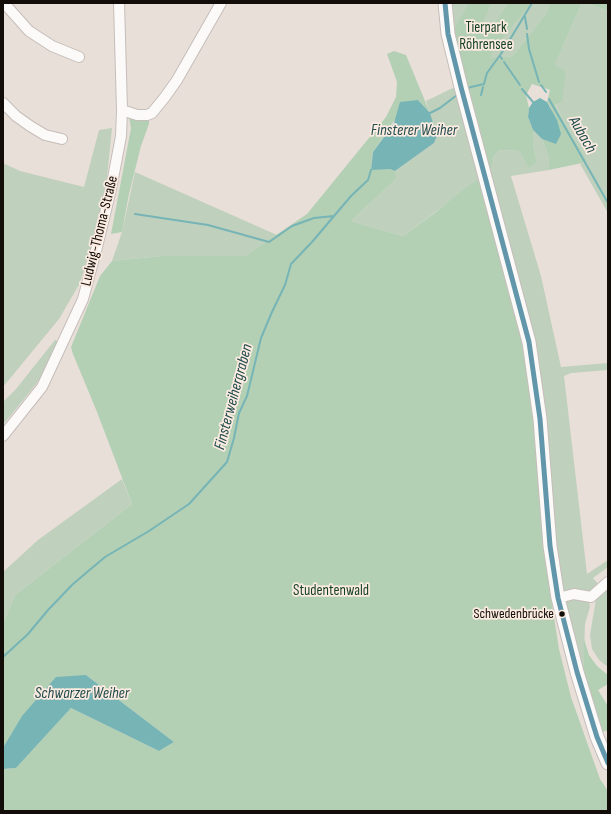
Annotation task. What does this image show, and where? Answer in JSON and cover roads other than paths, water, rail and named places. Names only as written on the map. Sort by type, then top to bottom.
[{"type":"main road","points":[[445,3],[448,34],[462,91],[529,342],[540,418],[550,546],[558,598],[576,672],[597,737],[608,763]]},
{"type":"street","points":[[4,3],[29,31],[52,46],[79,57]]},
{"type":"street","name":"Ludwig-Thoma-Straße","points":[[3,436],[42,387],[83,299],[98,247],[121,136],[122,110],[119,3]]},
{"type":"street","points":[[122,110],[143,116],[152,113],[177,80],[221,3]]},
{"type":"street","points":[[3,103],[16,116],[30,126],[45,135],[62,139]]},
{"type":"street","points":[[558,598],[574,594],[591,597],[608,582]]},
{"type":"water","points":[[540,98],[547,102],[557,120],[561,134],[556,144],[542,139],[533,130],[528,117],[529,108],[533,102]]},
{"type":"water","name":"Finsterer Weiher","points":[[418,100],[430,113],[437,136],[434,143],[395,171],[390,169],[371,170],[373,152],[394,123],[400,102]]},
{"type":"water","name":"Schwarzer Weiher","points":[[86,675],[174,742],[159,751],[71,708],[16,768],[3,769],[3,748],[22,716],[56,677]]},
{"type":"waterway","name":"Finsterweihergraben","points":[[466,89],[484,84],[487,73],[503,51],[532,3]]},
{"type":"waterway","name":"Aubach","points":[[525,17],[527,29]]},
{"type":"waterway","name":"Aubach","points":[[527,34],[529,49],[539,82]]},
{"type":"waterway","points":[[504,62],[520,85]]},
{"type":"waterway","name":"Aubach","points":[[541,85],[546,92]]},
{"type":"waterway","points":[[481,95],[483,87]]},
{"type":"waterway","points":[[522,89],[533,102]]},
{"type":"waterway","name":"Finsterweihergraben","points":[[430,113],[440,108],[457,95]]},
{"type":"waterway","name":"Aubach","points":[[549,99],[608,203]]},
{"type":"waterway","name":"Finsterweihergraben","points":[[3,657],[28,634],[73,584],[105,557],[149,531],[189,504],[227,462],[239,413],[247,396],[261,338],[285,285],[291,264],[351,196],[368,180],[371,170]]},
{"type":"waterway","points":[[135,214],[208,225],[269,242],[292,226],[314,218],[334,216]]},
{"type":"place","name":"Schwedenbrücke","points":[[562,614]]},
{"type":"park label","name":"Tierpark Röhrensee","points":[[486,36]]},
{"type":"park label","name":"Studentenwald","points":[[331,591]]}]
